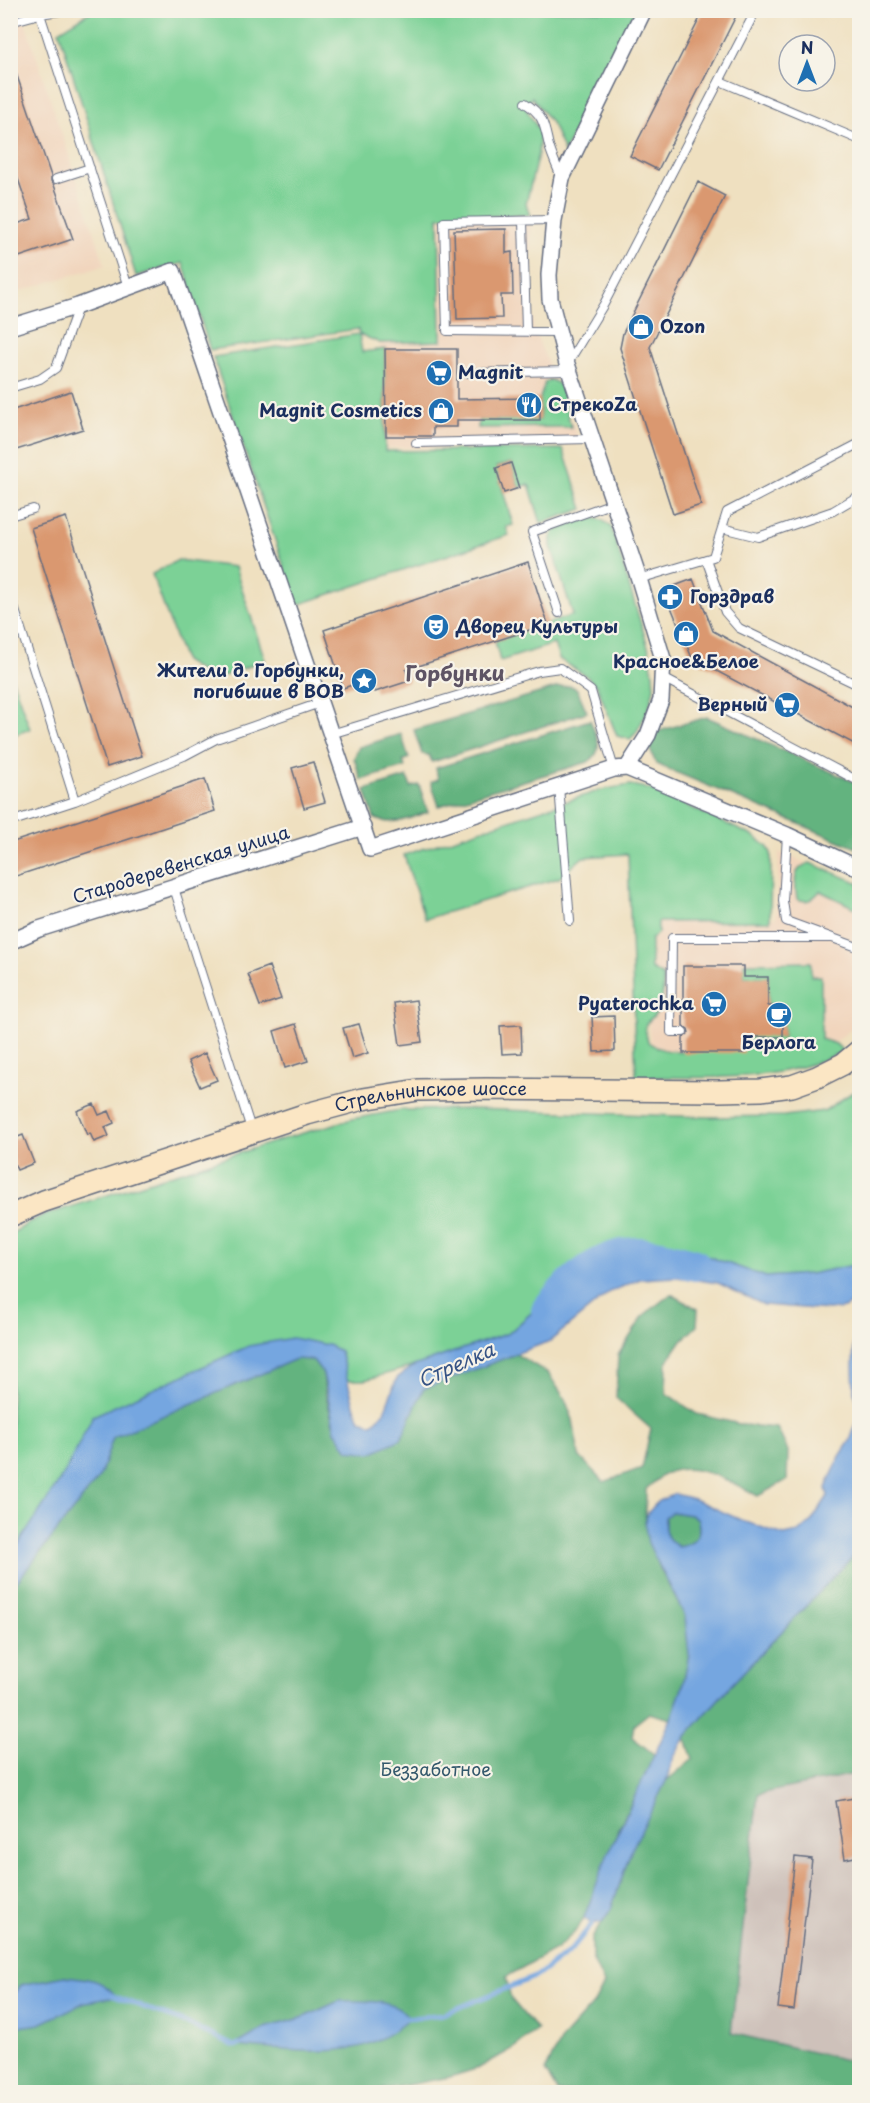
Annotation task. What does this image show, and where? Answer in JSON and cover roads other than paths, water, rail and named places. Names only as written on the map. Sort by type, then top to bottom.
[{"type":"main road","name":"Стрельнинское шоссе","points":[[10,1216],[44,1201],[307,1114],[363,1099],[418,1090],[719,1091],[792,1086],[843,1064],[860,1050]]},
{"type":"street","points":[[10,327],[78,306],[173,271],[370,849],[621,768],[648,735],[661,700],[663,659],[639,579],[568,368],[550,299],[549,275],[554,220],[562,178],[644,10]]},
{"type":"street","points":[[621,768],[787,835],[860,868]]},
{"type":"street","name":"Стародеревенская улица","points":[[10,942],[39,929],[363,827]]},
{"type":"lane","points":[[10,22],[67,10]]},
{"type":"lane","points":[[468,373],[568,368],[604,304],[756,10]]},
{"type":"lane","points":[[40,14],[128,287]]},
{"type":"lane","points":[[720,81],[860,140]]},
{"type":"lane","points":[[525,102],[536,110],[547,128],[549,147],[562,178]]},
{"type":"lane","points":[[56,179],[90,168]]},
{"type":"lane","points":[[554,220],[444,222],[447,331],[558,332]]},
{"type":"lane","points":[[523,221],[526,331]]},
{"type":"lane","points":[[10,388],[40,379],[56,368],[78,306]]},
{"type":"lane","points":[[416,443],[591,439]]},
{"type":"lane","points":[[639,579],[713,557],[727,512],[860,443]]},
{"type":"lane","points":[[722,528],[758,537],[833,511],[860,495]]},
{"type":"lane","points":[[559,613],[532,532],[613,503]]},
{"type":"lane","points":[[10,516],[33,509]]},
{"type":"lane","points":[[706,559],[724,612],[739,628],[860,686]]},
{"type":"lane","points":[[10,594],[75,801]]},
{"type":"lane","points":[[332,734],[539,671],[560,668],[591,691],[621,768]]},
{"type":"lane","points":[[663,678],[860,782]]},
{"type":"lane","points":[[10,822],[75,801],[184,756],[216,739],[321,703]]},
{"type":"lane","points":[[559,787],[570,921]]},
{"type":"lane","points":[[786,938],[783,901],[787,835]]},
{"type":"lane","points":[[174,888],[252,1133]]},
{"type":"lane","points":[[786,921],[860,948]]},
{"type":"lane","points":[[683,1032],[671,1032],[672,938],[833,938]]},
{"type":"water","points":[[707,1256],[766,1277],[810,1274],[859,1264],[859,1298],[844,1308],[829,1310],[764,1305],[718,1283],[677,1277],[640,1279],[610,1292],[550,1341],[423,1389],[401,1439],[371,1453],[348,1450],[335,1431],[323,1373],[313,1360],[296,1359],[113,1437],[100,1476],[11,1589],[11,1553],[64,1474],[93,1416],[249,1346],[292,1338],[328,1345],[340,1351],[360,1420],[372,1424],[384,1412],[397,1378],[414,1366],[509,1333],[549,1297],[592,1267],[638,1257]]},
{"type":"water","points":[[858,1322],[860,1323],[859,1550],[685,1737],[631,1851],[611,1909],[602,1922],[592,1924],[584,1918],[607,1856],[671,1719],[683,1686],[689,1654],[685,1616],[648,1543],[645,1525],[647,1514],[658,1501],[675,1494],[694,1499],[743,1521],[784,1535],[799,1532],[811,1522],[828,1496],[826,1488],[856,1424],[859,1405],[854,1392],[854,1344]],"holes":[[[672,1512],[691,1515],[698,1520],[698,1535],[689,1544],[679,1547],[666,1535],[665,1517]]]},
{"type":"water","points":[[65,1976],[100,1983],[117,1997],[85,2002],[40,2024],[11,2028],[11,2000],[21,1985]]},
{"type":"water","points":[[339,2001],[378,2002],[395,2007],[410,2018],[383,2037],[352,2048],[308,2051],[234,2046],[265,2028],[302,2018]]},
{"type":"waterway","name":"Стрелка","points":[[547,1310],[576,1279],[600,1263],[626,1254],[647,1254],[695,1265]]},
{"type":"waterway","points":[[405,2019],[443,2014],[537,1976],[571,1950],[592,1924]]},
{"type":"waterway","points":[[111,1995],[181,2021],[234,2046],[239,2045]]},
{"type":"place","name":"Ozon","points":[[641,327]]},
{"type":"place","name":"Magnit","points":[[439,373]]},
{"type":"place","name":"СтрекоZа","points":[[529,405]]},
{"type":"place","name":"Magnit Cosmetics","points":[[441,411]]},
{"type":"place","name":"Горздрав","points":[[670,597]]},
{"type":"place","name":"Дворец Культуры","points":[[436,627]]},
{"type":"place","name":"Красное&Белое","points":[[686,634]]},
{"type":"place","name":"Жители д. Горбунки, погибшие в ВОВ","points":[[364,681]]},
{"type":"place","name":"Верный","points":[[787,705]]},
{"type":"place","name":"Pyaterochka","points":[[714,1004]]},
{"type":"place","name":"Берлога","points":[[779,1015]]},
{"type":"district","name":"Горбунки","points":[[455,674]]},
{"type":"park label","name":"Беззаботное","points":[[436,1770]]}]
